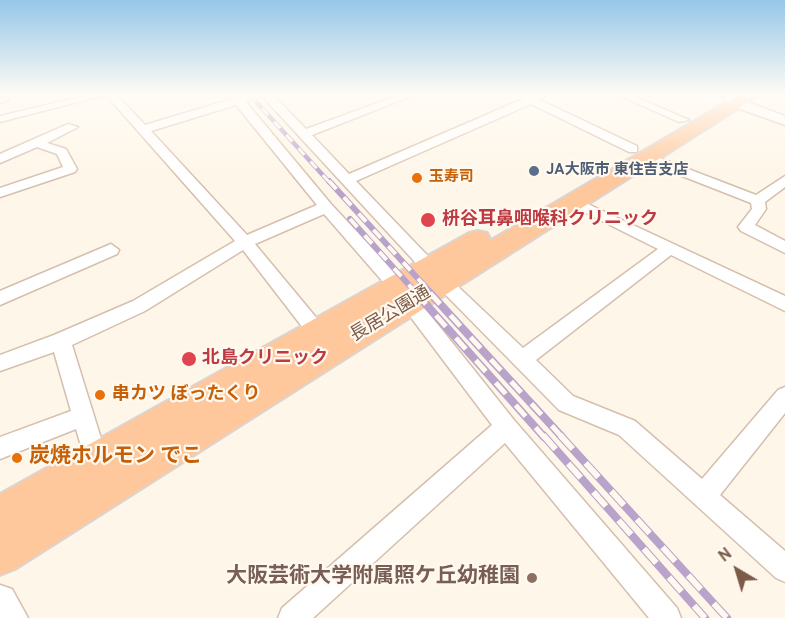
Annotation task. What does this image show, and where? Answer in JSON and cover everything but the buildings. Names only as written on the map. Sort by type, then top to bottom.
[{"type":"highway","name":"長居公園通","points":[[437,275],[575,202],[678,124]]},
{"type":"highway","name":"長居公園通","points":[[0,554],[403,295],[688,124]]},
{"type":"highway","name":"長居公園通","points":[[0,516],[317,332],[403,295]]},
{"type":"street","points":[[140,124],[245,242],[317,332]]},
{"type":"street","points":[[145,129],[160,124]]},
{"type":"street","points":[[258,124],[326,207],[403,295],[506,427],[667,618]]},
{"type":"street","points":[[294,124],[437,275],[566,403],[627,428],[785,569]]},
{"type":"street","points":[[303,134],[330,124]]},
{"type":"street","points":[[346,180],[470,124]]},
{"type":"street","points":[[585,124],[641,153],[764,196],[785,198]]},
{"type":"street","points":[[0,159],[39,144],[72,127]]},
{"type":"street","points":[[0,193],[70,169],[62,152],[39,144]]},
{"type":"street","points":[[785,180],[764,196],[759,209],[746,227],[785,248]]},
{"type":"street","points":[[575,202],[785,304]]},
{"type":"street","points":[[0,363],[61,341],[139,306],[245,242],[326,207]]},
{"type":"street","points":[[522,360],[670,248]]},
{"type":"street","points":[[0,298],[111,250]]},
{"type":"street","points":[[61,341],[96,461]]},
{"type":"street","points":[[703,497],[781,409]]},
{"type":"street","points":[[0,448],[83,416]]},
{"type":"street","points":[[292,618],[506,427]]},
{"type":"street","points":[[0,601],[11,618]]},
{"type":"railway","points":[[276,124],[330,183]]},
{"type":"railway","points":[[329,181],[432,294]]},
{"type":"railway","points":[[350,219],[417,294]]},
{"type":"railway","points":[[416,293],[544,437]]},
{"type":"railway","points":[[430,293],[562,437]]},
{"type":"railway","points":[[543,435],[705,618]]},
{"type":"railway","points":[[560,435],[727,618]]},
{"type":"place","name":"JA大阪市 東住吉支店","points":[[534,171]]},
{"type":"place","name":"玉寿司","points":[[417,178]]},
{"type":"place","name":"枡谷耳鼻咽喉科クリニック","points":[[428,220]]},
{"type":"place","name":"北島クリニック","points":[[189,359]]},
{"type":"place","name":"串カツ ぼったくり","points":[[100,395]]},
{"type":"place","name":"炭焼ホルモン でこ","points":[[17,458]]},
{"type":"place","name":"大阪芸術大学附属照ケ丘幼稚園","points":[[532,578]]}]
